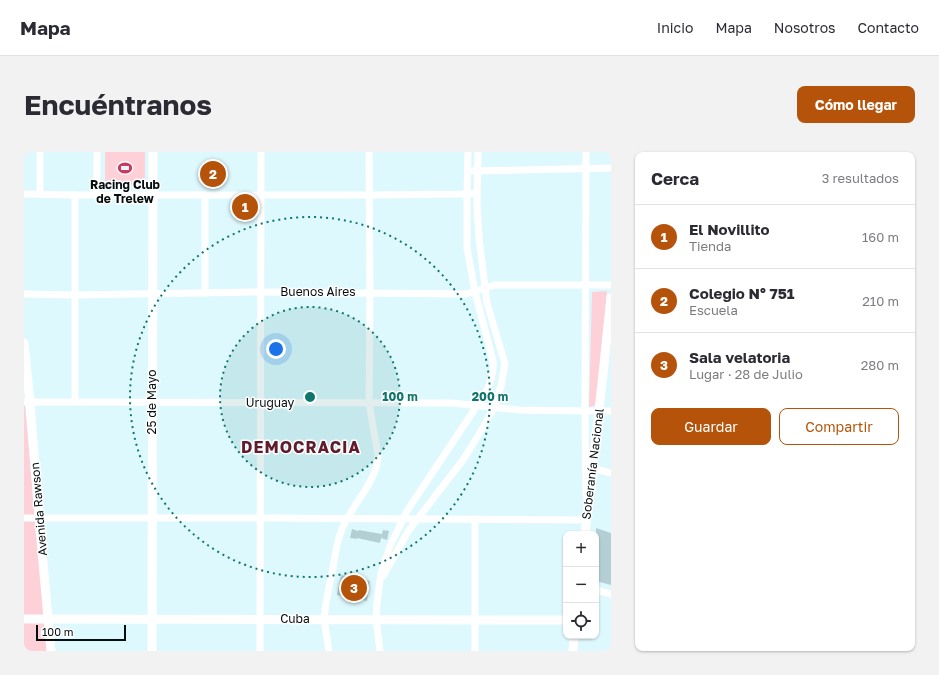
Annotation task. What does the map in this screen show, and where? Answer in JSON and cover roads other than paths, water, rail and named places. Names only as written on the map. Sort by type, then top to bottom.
[{"type":"street","points":[[40,152],[40,194]]},
{"type":"street","points":[[97,152],[97,195]]},
{"type":"street","name":"25 de Mayo","points":[[152,651],[153,152]]},
{"type":"street","points":[[260,651],[261,152]]},
{"type":"street","points":[[329,651],[324,619],[337,546],[347,518],[374,475],[377,467],[378,455],[368,403],[370,293],[369,152]]},
{"type":"street","points":[[380,651],[376,619],[379,583],[390,546],[407,511],[486,392],[494,366],[475,292],[467,248],[468,152]]},
{"type":"street","points":[[379,583],[416,519],[463,460],[494,407],[501,386],[505,364],[487,303],[478,238],[478,152]]},
{"type":"street","points":[[24,518],[152,517],[586,520],[586,152]]},
{"type":"street","points":[[467,171],[611,168]]},
{"type":"street","points":[[24,194],[370,195],[467,194],[477,192]]},
{"type":"street","points":[[75,195],[75,402]]},
{"type":"street","points":[[204,195],[205,293]]},
{"type":"street","name":"Buenos Aires","points":[[24,294],[75,295],[261,292],[466,294],[495,285],[611,286]]},
{"type":"street","name":"Soberanía Nacional","points":[[585,531],[611,298]]},
{"type":"street","name":"Avenida Rawson","points":[[24,343],[27,402],[52,651]]},
{"type":"street","name":"Uruguay","points":[[27,402],[452,402],[519,410],[611,411]]},
{"type":"street","points":[[592,468],[611,473]]},
{"type":"street","points":[[475,519],[475,651]]},
{"type":"street","points":[[599,591],[611,594]]},
{"type":"street","name":"Cuba","points":[[24,619],[563,620]]},
{"type":"street","points":[[573,651],[574,639]]},
{"type":"place","name":"Racing Club de Trelew","points":[[125,168]]},
{"type":"place","name":"Colegio N° 751","points":[[213,174]]},
{"type":"place","name":"El Novillito","points":[[245,207]]},
{"type":"place","name":"Sala velatoria","points":[[354,588]]},
{"type":"district","name":"DEMOCRACIA","points":[[301,447]]}]
